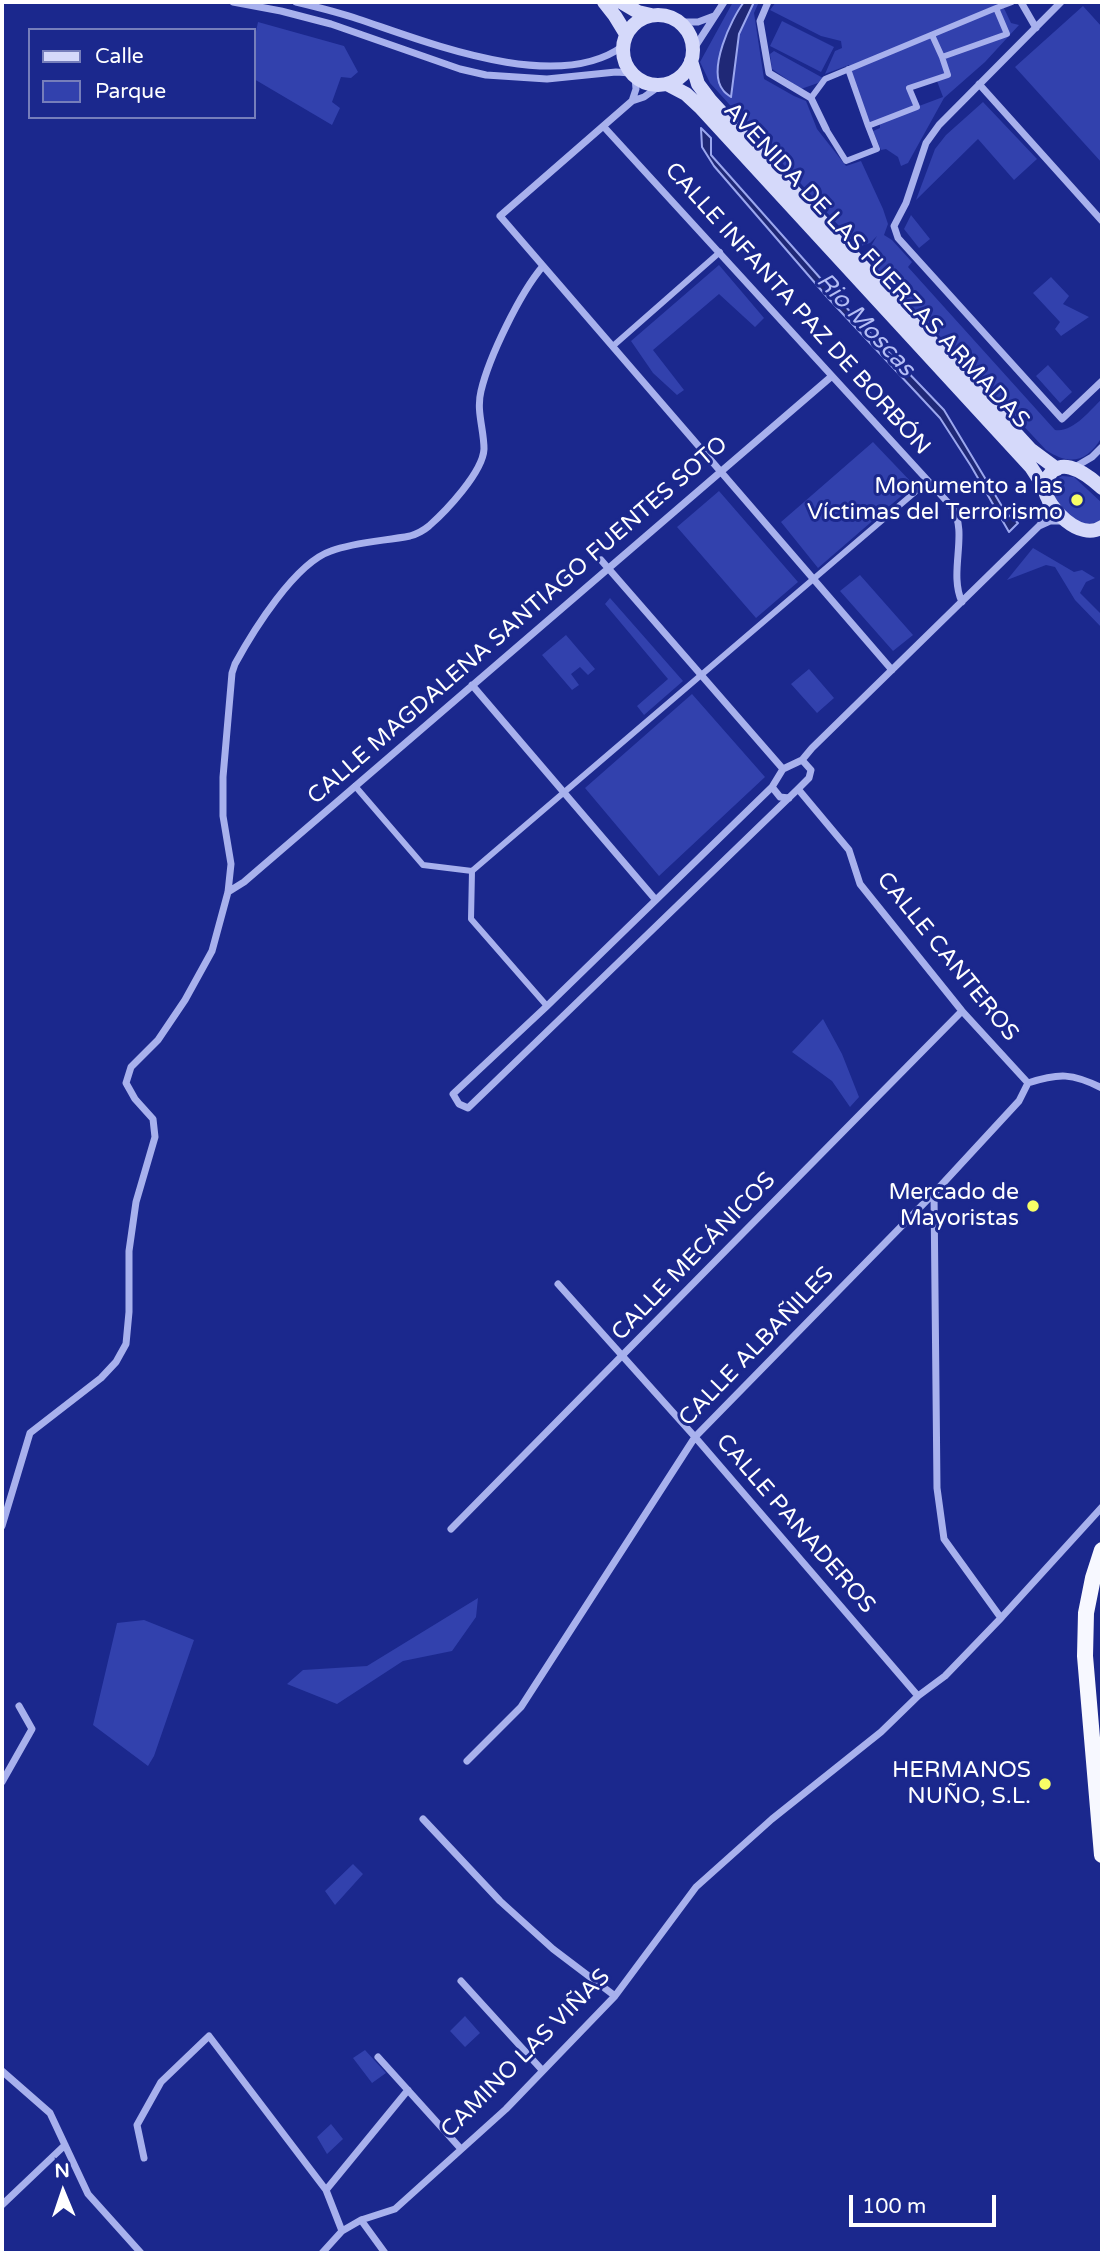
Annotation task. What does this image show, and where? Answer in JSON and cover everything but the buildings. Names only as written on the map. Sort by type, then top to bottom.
[{"type":"highway","points":[[1102,1550],[1086,1613],[1085,1657],[1102,1855]]},
{"type":"main road","points":[[604,2],[615,16],[624,40],[623,57],[633,75],[646,83],[664,85],[682,75],[692,55],[689,34],[679,22],[666,16],[638,12],[621,2]]},
{"type":"main road","points":[[624,40],[635,23],[653,15]]},
{"type":"main road","name":"AVENIDA DE LAS FUERZAS ARMADAS","points":[[692,55],[698,85],[710,100],[1030,449],[1057,469]]},
{"type":"main road","name":"AVENIDA DE LAS FUERZAS ARMADAS","points":[[664,85],[686,94],[695,102],[1022,458],[1057,510],[1069,521]]},
{"type":"main road","points":[[1045,491],[1047,478],[1057,469],[1067,466],[1074,467],[1090,477],[1102,488]]},
{"type":"main road","points":[[1069,521],[1081,529],[1100,532]]},
{"type":"street","points":[[233,2],[320,21],[460,69],[486,75],[547,79],[616,72],[633,75],[636,89],[632,101]]},
{"type":"street","points":[[296,2],[340,13],[464,55],[510,63],[547,65],[587,62],[610,55],[624,40]]},
{"type":"street","points":[[692,55],[724,2]]},
{"type":"street","points":[[768,2],[760,21],[769,73],[811,98],[846,161],[877,149],[848,69]]},
{"type":"street","points":[[811,98],[825,79],[1012,2]]},
{"type":"street","points":[[1021,2],[1036,27]]},
{"type":"street","points":[[1061,2],[939,125],[926,143],[906,203],[894,226],[898,238],[1062,419],[1102,381]]},
{"type":"street","points":[[942,57],[1007,34],[996,8]]},
{"type":"street","points":[[679,22],[698,22],[715,16]]},
{"type":"street","points":[[869,126],[917,107],[909,88],[948,75],[932,35]]},
{"type":"street","points":[[664,85],[632,101],[499,216],[891,670]]},
{"type":"street","points":[[979,85],[1102,221]]},
{"type":"street","name":"CALLE INFANTA PAZ DE BORBÓN","points":[[604,127],[952,507],[957,516],[956,587],[962,602]]},
{"type":"street","points":[[613,346],[720,252]]},
{"type":"street","points":[[2,1526],[30,1433],[101,1378],[116,1362],[126,1344],[129,1251],[136,1202],[155,1137],[153,1119],[135,1099],[126,1083],[131,1067],[158,1040],[185,1000],[212,951],[228,892],[231,864],[223,816],[222,777],[235,664],[270,610],[293,579],[312,560],[332,550],[421,532],[440,515],[473,476],[482,460],[484,448],[478,408],[483,381],[529,282],[543,266]]},
{"type":"street","name":"CALLE MAGDALENA SANTIAGO FUENTES SOTO","points":[[228,892],[244,882],[832,376]]},
{"type":"street","points":[[1074,467],[1092,457],[1102,447]]},
{"type":"street","points":[[547,1006],[471,919],[472,871],[928,481]]},
{"type":"street","points":[[802,760],[811,770],[809,778],[789,798],[468,1108],[458,1104],[453,1094],[772,787],[783,769],[802,760],[1039,526],[1046,513],[1045,491]]},
{"type":"street","points":[[1039,526],[1055,520],[1069,521]]},
{"type":"street","points":[[601,560],[783,769]]},
{"type":"street","points":[[472,685],[655,899]]},
{"type":"street","points":[[355,786],[424,864],[472,871]]},
{"type":"street","points":[[772,787],[780,797],[789,798]]},
{"type":"street","name":"CALLE CANTEROS","points":[[798,789],[849,850],[860,884],[962,1011],[1028,1083]]},
{"type":"street","name":"CALLE MECÁNICOS","points":[[451,1529],[962,1011]]},
{"type":"street","points":[[1028,1083],[1055,1075],[1086,1080],[1102,1088]]},
{"type":"street","name":"CALLE ALBAÑILES","points":[[467,1760],[521,1707],[695,1437],[934,1193],[1019,1101],[1028,1083]]},
{"type":"street","points":[[934,1193],[937,1488],[944,1539],[1001,1618]]},
{"type":"street","name":"CALLE PANADEROS","points":[[558,1284],[695,1437],[918,1696]]},
{"type":"street","name":"CAMINO LAS VIÑAS","points":[[322,2253],[342,2231],[361,2220],[396,2209],[506,2109],[615,1996],[695,1887],[772,1819],[881,1732],[918,1696],[945,1676],[1102,1507]]},
{"type":"street","points":[[2,1782],[32,1729],[19,1706]]},
{"type":"street","points":[[423,1819],[500,1901],[553,1950],[615,1996]]},
{"type":"street","points":[[461,1981],[542,2070]]},
{"type":"street","points":[[144,2158],[137,2124],[162,2082],[209,2036],[326,2189],[342,2231]]},
{"type":"street","points":[[378,2057],[461,2149]]},
{"type":"street","points":[[2,2071],[50,2113],[88,2194],[141,2253]]},
{"type":"street","points":[[326,2189],[408,2090]]},
{"type":"street","points":[[2,2205],[65,2145]]},
{"type":"street","points":[[361,2220],[385,2253]]},
{"type":"green space","points":[[733,2],[759,2],[754,13],[764,79],[806,101],[817,129],[846,166],[861,161],[888,224],[884,235],[912,262],[908,267],[1055,430],[1075,424],[1102,399],[1102,437],[1090,452],[1070,460],[1046,450],[865,256],[877,236],[870,243],[858,247],[710,83],[700,62]]},
{"type":"green space","points":[[776,2],[1001,2],[1011,23],[1019,25],[985,62],[944,98],[908,163],[901,166],[898,157],[886,149],[881,150],[873,131],[880,128],[880,124],[868,126],[849,65],[825,74],[835,51],[842,48],[841,41],[821,36],[770,10]],"holes":[[[937,81],[943,97],[919,106],[910,90]]]},
{"type":"green space","points":[[1083,6],[1102,27],[1102,163],[1015,67]]},
{"type":"green space","points":[[782,21],[834,47],[821,72],[770,46]]},
{"type":"green space","points":[[258,22],[344,46],[358,72],[351,78],[341,77],[332,102],[340,108],[332,125],[256,80]]},
{"type":"green space","points":[[774,51],[823,78],[818,83],[801,89],[772,69],[770,54]]},
{"type":"green space","points":[[983,102],[1037,159],[1014,180],[978,139],[916,200],[935,149],[946,135]]},
{"type":"green space","points":[[911,215],[930,239],[919,248],[904,229]]},
{"type":"green space","points":[[719,265],[764,318],[755,327],[719,294],[653,350],[684,390],[677,395],[653,373],[631,341]]},
{"type":"green space","points":[[1051,277],[1069,296],[1063,304],[1089,317],[1061,336],[1055,329],[1060,322],[1033,293]]},
{"type":"green space","points":[[1048,365],[1072,392],[1060,403],[1036,376]]},
{"type":"green space","points":[[873,442],[914,485],[818,568],[781,522]]},
{"type":"green space","points":[[1062,476],[1074,477],[1102,503],[1102,518],[1099,522],[1081,525],[1056,502],[1051,488]]},
{"type":"green space","points":[[719,491],[798,582],[756,618],[677,527]]},
{"type":"green space","points":[[1033,548],[1074,572],[1082,570],[1095,578],[1086,582],[1080,593],[1102,615],[1102,628],[1075,600],[1055,567],[1046,565],[1007,580]]},
{"type":"green space","points":[[860,575],[913,635],[893,651],[840,591]]},
{"type":"green space","points":[[610,598],[683,681],[644,715],[637,706],[668,679],[605,604]]},
{"type":"green space","points":[[566,635],[595,669],[588,675],[580,667],[571,674],[579,685],[572,690],[542,655]]},
{"type":"green space","points":[[809,669],[834,698],[817,713],[791,684]]},
{"type":"green space","points":[[692,694],[765,777],[659,876],[585,788]]},
{"type":"green space","points":[[823,1019],[842,1054],[859,1097],[850,1107],[832,1081],[792,1052]]},
{"type":"green space","points":[[478,1598],[476,1617],[452,1651],[403,1661],[337,1704],[287,1684],[303,1670],[367,1666]]},
{"type":"green space","points":[[144,1620],[194,1640],[154,1756],[148,1766],[93,1725],[117,1623]]},
{"type":"green space","points":[[353,1864],[363,1874],[335,1905],[325,1891]]},
{"type":"green space","points":[[465,2016],[480,2033],[465,2047],[450,2031]]},
{"type":"green space","points":[[365,2050],[386,2073],[372,2083],[353,2058]]},
{"type":"green space","points":[[331,2124],[343,2139],[327,2154],[317,2137]]},
{"type":"shaded area","points":[[744,2],[754,2],[739,34],[731,97],[719,81],[719,58],[727,32]]},
{"type":"shaded area","points":[[701,128],[711,138],[711,155],[853,315],[944,410],[1006,513],[1018,523],[1009,532],[940,418],[828,298],[714,166],[702,147]]},
{"type":"place","name":"Monumento a las Víctimas del Terrorismo","points":[[1077,500]]},
{"type":"place","name":"Mercado de Mayoristas","points":[[1033,1206]]},
{"type":"place","name":"HERMANOS NUÑO, S.L.","points":[[1045,1784]]},
{"type":"water label","name":"Rio Moscas","points":[[865,325]]}]
